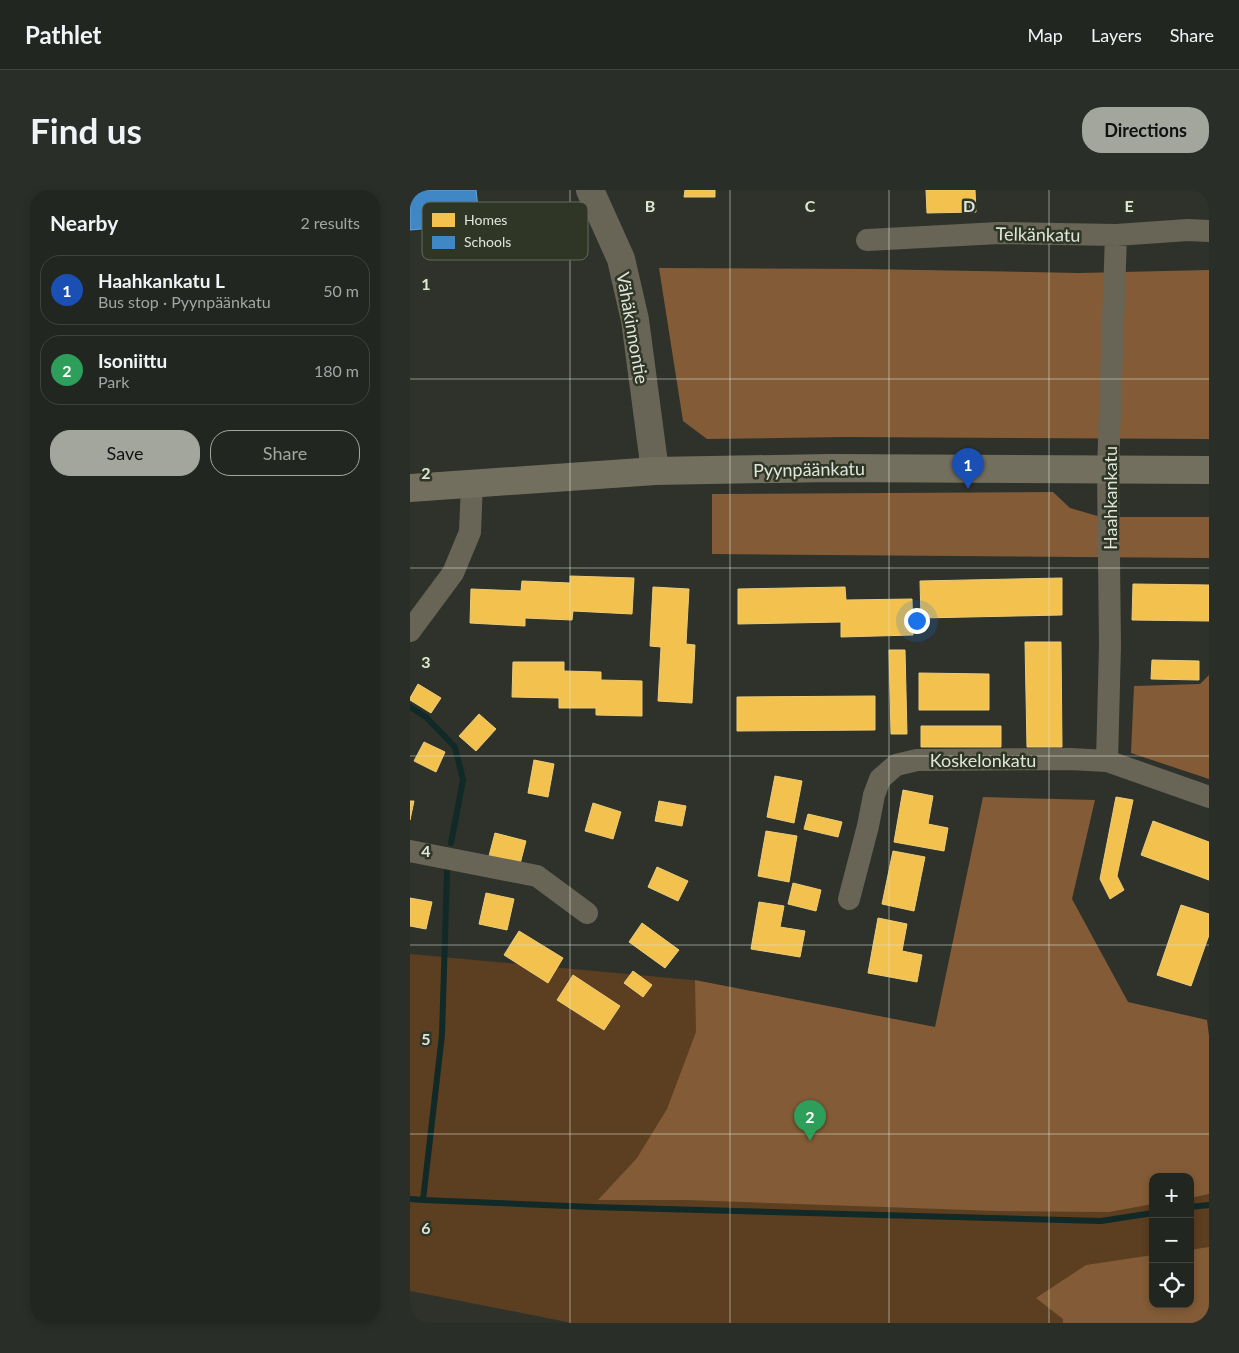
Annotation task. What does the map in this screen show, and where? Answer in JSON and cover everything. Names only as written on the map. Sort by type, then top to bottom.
[{"type":"main road","name":"Pyynpäänkatu","points":[[410,488],[655,472],[829,468],[1209,470]]},
{"type":"street","name":"Vähäkinnontie","points":[[590,190],[620,259],[635,320],[655,472]]},
{"type":"street","name":"Telkänkatu","points":[[867,240],[999,233],[1116,235],[1188,230],[1209,231]]},
{"type":"street","name":"Haahkankatu","points":[[1107,761],[1110,646],[1108,470],[1116,235]]},
{"type":"street","points":[[410,631],[453,574],[470,532],[472,483]]},
{"type":"street","name":"Koskelonkatu","points":[[849,899],[874,795],[880,778],[896,765],[917,760],[1070,759],[1107,761],[1209,797]]},
{"type":"street","points":[[410,851],[537,876],[587,913]]},
{"type":"shaded area","points":[[659,268],[1079,273],[1209,270],[1209,439],[845,437],[707,439],[683,421]]},
{"type":"shaded area","points":[[1053,492],[1070,508],[1101,517],[1209,517],[1209,558],[712,554],[712,494]]},
{"type":"shaded area","points":[[1209,675],[1209,779],[1131,753],[1134,686],[1200,684]]},
{"type":"shaded area","points":[[983,797],[1095,800],[1072,899],[1128,1002],[1207,1020],[1209,1036],[1209,1194],[1194,1197],[1194,1173],[1149,1173],[1149,1205],[1109,1212],[997,1211],[687,1200],[598,1200],[637,1158],[667,1109],[696,1032],[695,980],[935,1027]]},
{"type":"shaded area","points":[[410,954],[692,980],[935,1027],[1209,1106],[1209,1323],[572,1323],[410,1291]]},
{"type":"shaded area","points":[[1209,1247],[1209,1323],[1063,1323],[1063,1319],[1036,1298],[1086,1265],[1149,1256],[1149,1308],[1194,1308],[1194,1249]]},
{"type":"building: Homes","points":[[685,190],[715,190],[715,197],[684,197]]},
{"type":"building: Homes","points":[[926,190],[975,190],[976,212],[927,213]]},
{"type":"building: Homes","points":[[570,576],[634,578],[632,614],[573,611],[572,620],[525,618],[525,626],[470,623],[471,589],[521,591],[522,581],[570,583]]},
{"type":"building: Homes","points":[[1062,578],[1062,615],[921,618],[920,581]]},
{"type":"building: Homes","points":[[1133,584],[1209,585],[1209,621],[1132,620]]},
{"type":"building: Homes","points":[[653,587],[689,589],[686,644],[695,645],[692,703],[658,701],[661,647],[650,646]]},
{"type":"building: Homes","points":[[845,587],[846,600],[912,599],[913,635],[841,637],[841,622],[738,624],[738,589]]},
{"type":"building: Homes","points":[[1025,642],[1061,642],[1062,747],[1027,747]]},
{"type":"building: Homes","points":[[889,650],[905,650],[907,734],[891,734]]},
{"type":"building: Homes","points":[[1152,660],[1199,661],[1199,680],[1151,679]]},
{"type":"building: Homes","points":[[513,662],[564,662],[564,671],[601,672],[601,680],[642,681],[642,716],[596,715],[596,708],[559,708],[559,698],[512,697]]},
{"type":"building: Homes","points":[[919,673],[989,674],[989,710],[919,710]]},
{"type":"building: Homes","points":[[418,684],[441,698],[431,713],[410,700]]},
{"type":"building: Homes","points":[[875,696],[875,730],[737,731],[737,697]]},
{"type":"building: Homes","points":[[479,714],[496,729],[476,751],[459,736]]},
{"type":"building: Homes","points":[[921,726],[1001,726],[1001,747],[921,747]]},
{"type":"building: Homes","points":[[424,742],[445,752],[436,772],[414,761]]},
{"type":"building: Homes","points":[[534,760],[554,764],[548,797],[528,793]]},
{"type":"building: Homes","points":[[775,776],[802,781],[794,823],[767,817]]},
{"type":"building: Homes","points":[[903,790],[933,796],[928,824],[948,828],[944,851],[894,842]]},
{"type":"building: Homes","points":[[1116,797],[1133,800],[1117,876],[1124,890],[1110,899],[1100,879]]},
{"type":"building: Homes","points":[[410,801],[414,801],[410,820]]},
{"type":"building: Homes","points":[[659,801],[686,806],[682,826],[655,821]]},
{"type":"building: Homes","points":[[593,803],[621,812],[613,839],[585,831]]},
{"type":"building: Homes","points":[[808,814],[842,822],[838,837],[804,829]]},
{"type":"building: Homes","points":[[1153,821],[1209,842],[1209,880],[1141,855]]},
{"type":"building: Homes","points":[[766,831],[797,836],[789,882],[758,876]]},
{"type":"building: Homes","points":[[495,833],[526,841],[520,864],[489,856]]},
{"type":"building: Homes","points":[[893,851],[925,857],[914,911],[882,904]]},
{"type":"building: Homes","points":[[657,867],[688,881],[678,901],[648,887]]},
{"type":"building: Homes","points":[[793,883],[821,890],[816,911],[788,904]]},
{"type":"building: Homes","points":[[486,893],[514,899],[507,930],[479,924]]},
{"type":"building: Homes","points":[[410,898],[432,902],[426,929],[410,926]]},
{"type":"building: Homes","points":[[759,902],[784,906],[780,927],[805,931],[800,957],[751,949]]},
{"type":"building: Homes","points":[[1181,905],[1209,914],[1209,935],[1191,986],[1157,975]]},
{"type":"building: Homes","points":[[878,918],[907,924],[902,951],[922,955],[917,982],[868,973]]},
{"type":"building: Homes","points":[[642,923],[679,950],[665,968],[629,942]]},
{"type":"building: Homes","points":[[519,931],[563,958],[548,983],[504,955]]},
{"type":"building: Homes","points":[[633,971],[652,985],[643,997],[624,983]]},
{"type":"building: Homes","points":[[573,975],[620,1006],[604,1030],[557,1000]]},
{"type":"building: Schools","points":[[410,190],[476,190],[477,202],[422,202],[422,229],[410,230]]},
{"type":"waterway","points":[[410,707],[426,717],[455,747],[463,780],[451,843]]},
{"type":"waterway","points":[[447,871],[442,1035],[423,1200],[592,1207],[1101,1221],[1149,1214]]},
{"type":"waterway","points":[[410,1199],[423,1200]]},
{"type":"waterway","points":[[1194,1207],[1209,1205]]},
{"type":"place","name":"Haahkankatu L","points":[[968,489]]},
{"type":"place","name":"Isoniittu","points":[[810,1141]]}]
